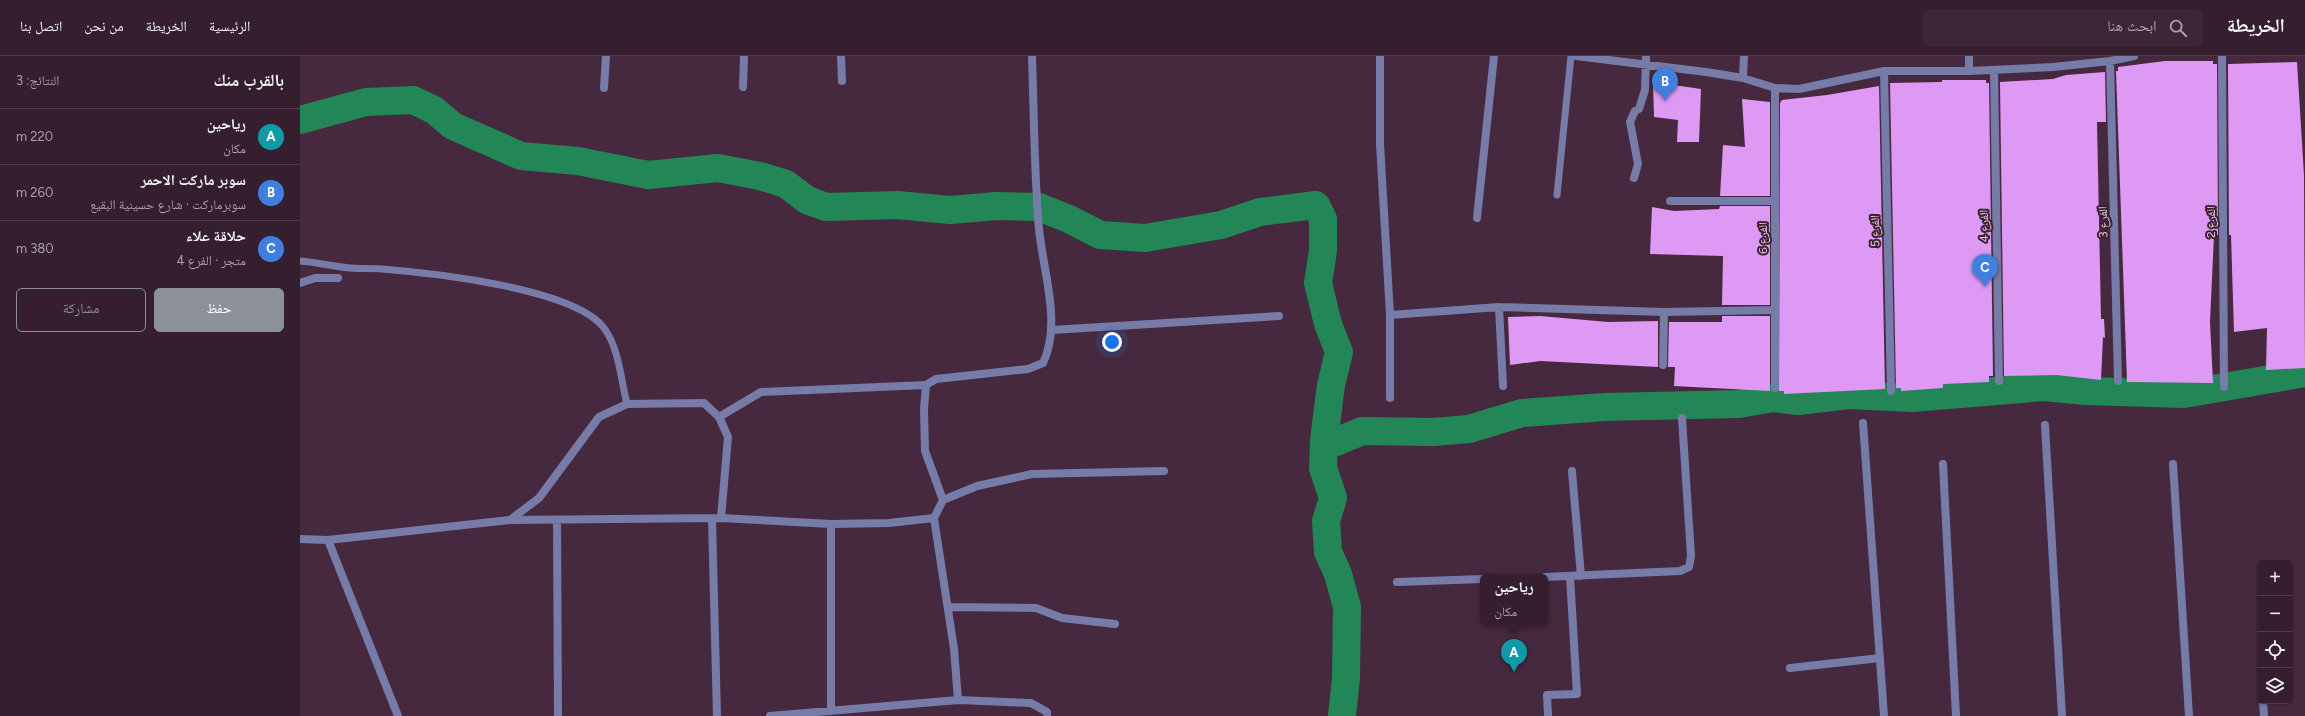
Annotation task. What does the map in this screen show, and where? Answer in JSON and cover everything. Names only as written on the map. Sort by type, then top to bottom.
[{"type":"street","points":[[604,88],[606,56]]},
{"type":"street","points":[[743,87],[744,56]]},
{"type":"street","points":[[841,56],[842,81]]},
{"type":"street","points":[[719,417],[761,392],[926,385],[936,379],[1028,369],[1043,363],[1050,349],[1052,330],[1039,228],[1032,56]]},
{"type":"street","points":[[1380,56],[1380,144],[1390,315],[1390,398]]},
{"type":"street","points":[[1477,218],[1494,56]]},
{"type":"street","points":[[1576,56],[1646,60],[1742,78],[1775,88],[1799,89],[1884,71],[1994,70],[2110,62],[2134,56]]},
{"type":"street","points":[[1742,78],[1744,56]]},
{"type":"street","points":[[1969,56],[1969,71]]},
{"type":"street","name":"الفرع 2","points":[[2222,56],[2224,387]]},
{"type":"street","points":[[1634,178],[1638,164],[1630,122],[1635,112],[1639,109],[1645,90],[1646,60]]},
{"type":"street","name":"الفرع 3","points":[[2110,62],[2118,381]]},
{"type":"street","name":"الفرع 4","points":[[1994,70],[1999,381]]},
{"type":"street","name":"الفرع 5","points":[[1884,71],[1891,391]]},
{"type":"street","name":"الفرع 6","points":[[1775,88],[1775,388]]},
{"type":"street","points":[[1670,200],[1775,201]]},
{"type":"street","points":[[300,283],[315,278],[338,278]]},
{"type":"street","points":[[1390,315],[1499,307],[1664,312],[1775,310]]},
{"type":"street","points":[[1499,307],[1503,386]]},
{"type":"street","points":[[1663,365],[1664,312]]},
{"type":"street","points":[[1052,330],[1279,316]]},
{"type":"street","points":[[926,385],[924,409],[925,450],[943,500]]},
{"type":"street","points":[[510,520],[539,498],[599,418],[627,404],[704,403],[719,417],[728,437],[720,518]]},
{"type":"street","points":[[1548,577],[1680,571],[1689,567],[1691,556],[1682,418]]},
{"type":"street","points":[[1863,423],[1884,716]]},
{"type":"street","points":[[2045,425],[2062,716]]},
{"type":"street","points":[[1943,464],[1956,716]]},
{"type":"street","points":[[2173,464],[2189,716]]},
{"type":"street","points":[[958,700],[948,607],[934,518],[943,500],[977,486],[1032,474],[1164,471]]},
{"type":"street","points":[[1572,471],[1581,576]]},
{"type":"street","points":[[300,539],[328,540],[510,520],[720,518],[831,524],[889,523],[934,518]]},
{"type":"street","points":[[712,519],[717,716]]},
{"type":"street","points":[[557,520],[558,716]]},
{"type":"street","points":[[831,524],[831,711]]},
{"type":"street","points":[[328,540],[398,716]]},
{"type":"street","points":[[1548,716],[1546,695],[1577,694],[1570,576]]},
{"type":"street","points":[[1397,582],[1480,579]]},
{"type":"street","points":[[948,607],[1036,608],[1062,618],[1115,624]]},
{"type":"street","points":[[1790,668],[1880,658]]},
{"type":"street","points":[[770,716],[958,700],[1031,703],[1047,712],[1047,716]]},
{"type":"street","points":[[2263,704],[2264,716]]},
{"type":"lane","points":[[1557,195],[1571,56]]},
{"type":"lane","points":[[300,261],[352,268],[381,268],[470,280],[556,299],[582,311],[604,328],[612,345],[627,404]]},
{"type":"building","points":[[2165,61],[2213,61],[2213,64],[2217,64],[2218,235],[2214,235],[2210,322],[2213,383],[2127,382],[2116,71],[2118,71],[2118,67]]},
{"type":"building","points":[[2297,62],[2304,175],[2305,368],[2266,370],[2267,328],[2234,332],[2231,235],[2229,235],[2228,64]]},
{"type":"building","points":[[2105,72],[2106,122],[2097,122],[2101,319],[2104,319],[2105,338],[2103,337],[2101,380],[2057,375],[2004,376],[2000,82],[2053,79],[2066,75]]},
{"type":"building","points":[[1942,80],[1986,80],[1986,83],[1989,83],[1993,376],[1989,376],[1989,382],[1943,384],[1943,388],[1901,391],[1901,388],[1896,388],[1890,83],[1942,82]]},
{"type":"building","points":[[1653,82],[1701,89],[1699,142],[1677,142],[1678,120],[1654,117]]},
{"type":"building","points":[[1879,86],[1885,389],[1784,394],[1784,391],[1779,391],[1780,103],[1782,100],[1827,95]]},
{"type":"building","points":[[1742,99],[1770,102],[1770,196],[1720,196],[1723,145],[1745,147]]},
{"type":"building","points":[[1720,206],[1770,206],[1770,305],[1722,305],[1723,256],[1650,254],[1652,207],[1674,211],[1719,209]]},
{"type":"building","points":[[1540,316],[1608,322],[1658,321],[1658,367],[1540,361],[1510,365],[1508,317]]},
{"type":"building","points":[[1722,316],[1770,316],[1770,391],[1674,386],[1675,367],[1668,367],[1669,322],[1722,322]]},
{"type":"waterway","points":[[300,120],[366,102],[413,100],[434,110],[453,126],[521,156],[578,161],[648,175],[718,168],[760,176],[786,184],[807,200],[826,207],[897,205],[950,210],[997,206],[1039,207],[1069,219],[1100,235],[1145,238],[1221,225],[1260,212],[1316,205],[1323,219],[1323,251],[1318,283],[1328,324],[1339,352],[1331,385],[1324,440],[1336,442],[1362,431],[1433,432],[1469,429],[1522,413],[1605,407],[1739,404],[1773,398],[1798,401],[1849,395],[1912,398],[2044,387],[2085,391],[2184,394],[2305,373]]},
{"type":"waterway","points":[[1324,440],[1323,468],[1333,498],[1326,521],[1328,552],[1338,574],[1347,607],[1346,678],[1342,716]]},
{"type":"place","name":"سوبر ماركت الاحمر","points":[[1665,101]]},
{"type":"place","name":"حلاقة علاء","points":[[1985,287]]},
{"type":"place","name":"رياحين","points":[[1514,672]]}]
